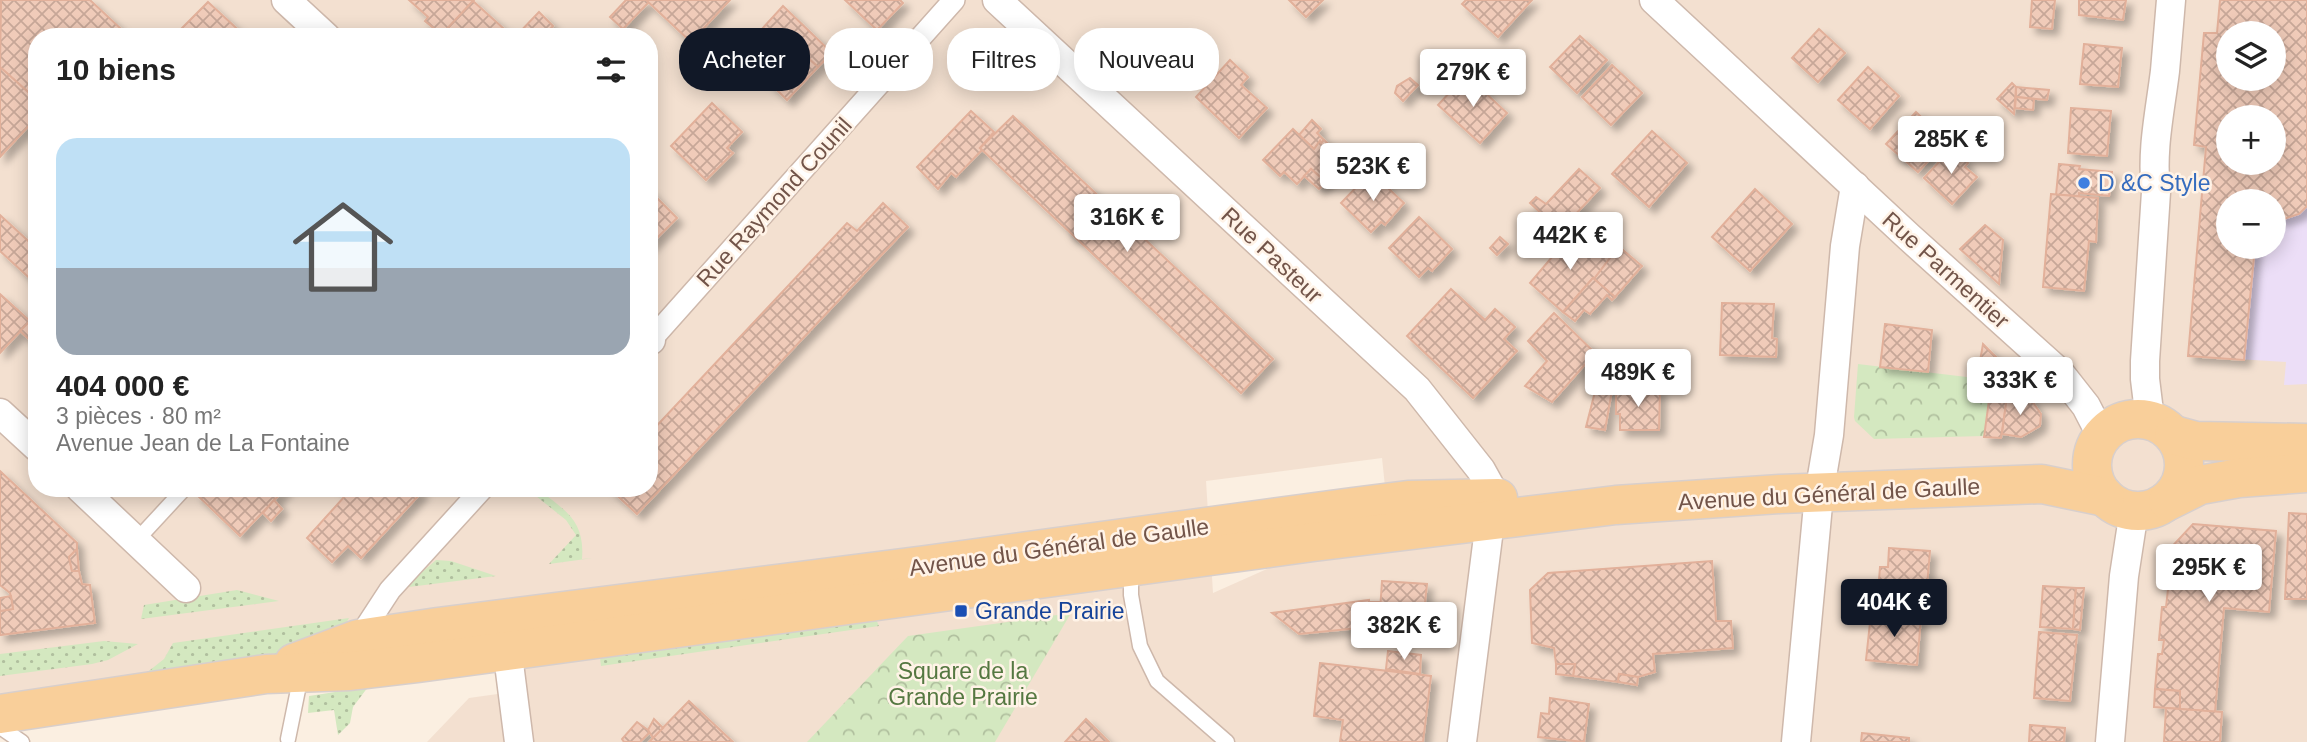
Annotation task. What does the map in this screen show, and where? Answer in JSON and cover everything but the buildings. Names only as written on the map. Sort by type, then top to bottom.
[{"type":"main road","name":"Avenue du Général de Gaulle","points":[[2042,484],[2097,446],[2118,423],[2129,420],[2206,441],[2307,443]]},
{"type":"main road","points":[[2136,503],[2179,488],[2184,473],[2184,457],[2162,427]]},
{"type":"main road","points":[[2097,446],[2092,468],[2094,481],[2136,503],[2200,485],[2238,478],[2307,473]]},
{"type":"main road","name":"Avenue du Général de Gaulle","points":[[0,714],[284,674],[351,671],[506,634],[926,565],[1408,500],[1493,509],[2042,484],[2136,503]]},
{"type":"main road","name":"Avenue du Général de Gaulle","points":[[284,674],[358,639],[506,634],[1131,567],[1313,542],[1493,509]]},
{"type":"street","points":[[286,0],[316,28]]},
{"type":"street","name":"Rue Raymond Counil","points":[[658,331],[954,0]]},
{"type":"street","name":"Rue Pasteur","points":[[997,0],[1417,389],[1481,470],[1493,509]]},
{"type":"street","name":"Rue Parmentier","points":[[1654,0],[2060,373],[2086,406],[2097,446]]},
{"type":"street","points":[[2162,427],[2145,379],[2156,192],[2156,130],[2171,0]]},
{"type":"street","points":[[1796,742],[1819,494],[1829,435],[1845,246],[1855,186]]},
{"type":"street","points":[[0,413],[28,439]]},
{"type":"street","points":[[90,497],[186,588]]},
{"type":"street","points":[[358,639],[390,590],[475,497]]},
{"type":"street","points":[[2109,742],[2124,576],[2136,503]]},
{"type":"street","points":[[1462,742],[1493,509]]},
{"type":"street","points":[[506,634],[519,742]]},
{"type":"lane","points":[[136,541],[177,497]]},
{"type":"lane","points":[[1227,742],[1157,681],[1140,646],[1131,594],[1131,567],[1145,550],[1246,536],[1353,507]]},
{"type":"lane","points":[[284,674],[288,739]]},
{"type":"lane","points":[[0,727],[22,742]]},
{"type":"shaded area","points":[[0,0],[2307,0],[2307,742],[427,742],[469,698],[526,690],[522,634],[0,708]],"holes":[[[1382,458],[1388,515],[1213,593],[1206,481]]]},
{"type":"shaded area","points":[[2220,0],[2307,0],[2307,384],[2284,385],[2286,362],[2188,356],[2206,147],[2194,145],[2204,33],[2216,33],[2216,91],[2286,91],[2286,21],[2218,21]]},
{"type":"green space","points":[[1858,364],[1992,380],[1984,436],[1874,439],[1854,417]]},
{"type":"green space","points":[[537,497],[548,497],[566,512],[577,526],[582,559],[593,558],[549,564],[576,535],[566,520]]},
{"type":"green space","points":[[436,560],[451,561],[496,576],[409,587],[413,580]]},
{"type":"green space","points":[[237,590],[279,601],[141,619],[144,605]]},
{"type":"green space","points":[[873,612],[879,626],[601,666],[599,650]]},
{"type":"green space","name":"Square de la Grande Prairie","points":[[1071,613],[995,742],[807,742],[908,636]]},
{"type":"green space","points":[[349,618],[337,639],[299,654],[145,674],[164,659],[173,643]]},
{"type":"green space","points":[[104,641],[138,644],[108,660],[92,664],[0,676],[0,654]]},
{"type":"green space","points":[[368,687],[353,707],[350,723],[338,735],[334,710],[308,713],[309,696]]},
{"type":"place","name":"D &C Style","points":[[2084,183]]},
{"type":"place","name":"Grande Prairie","points":[[961,611]]}]
